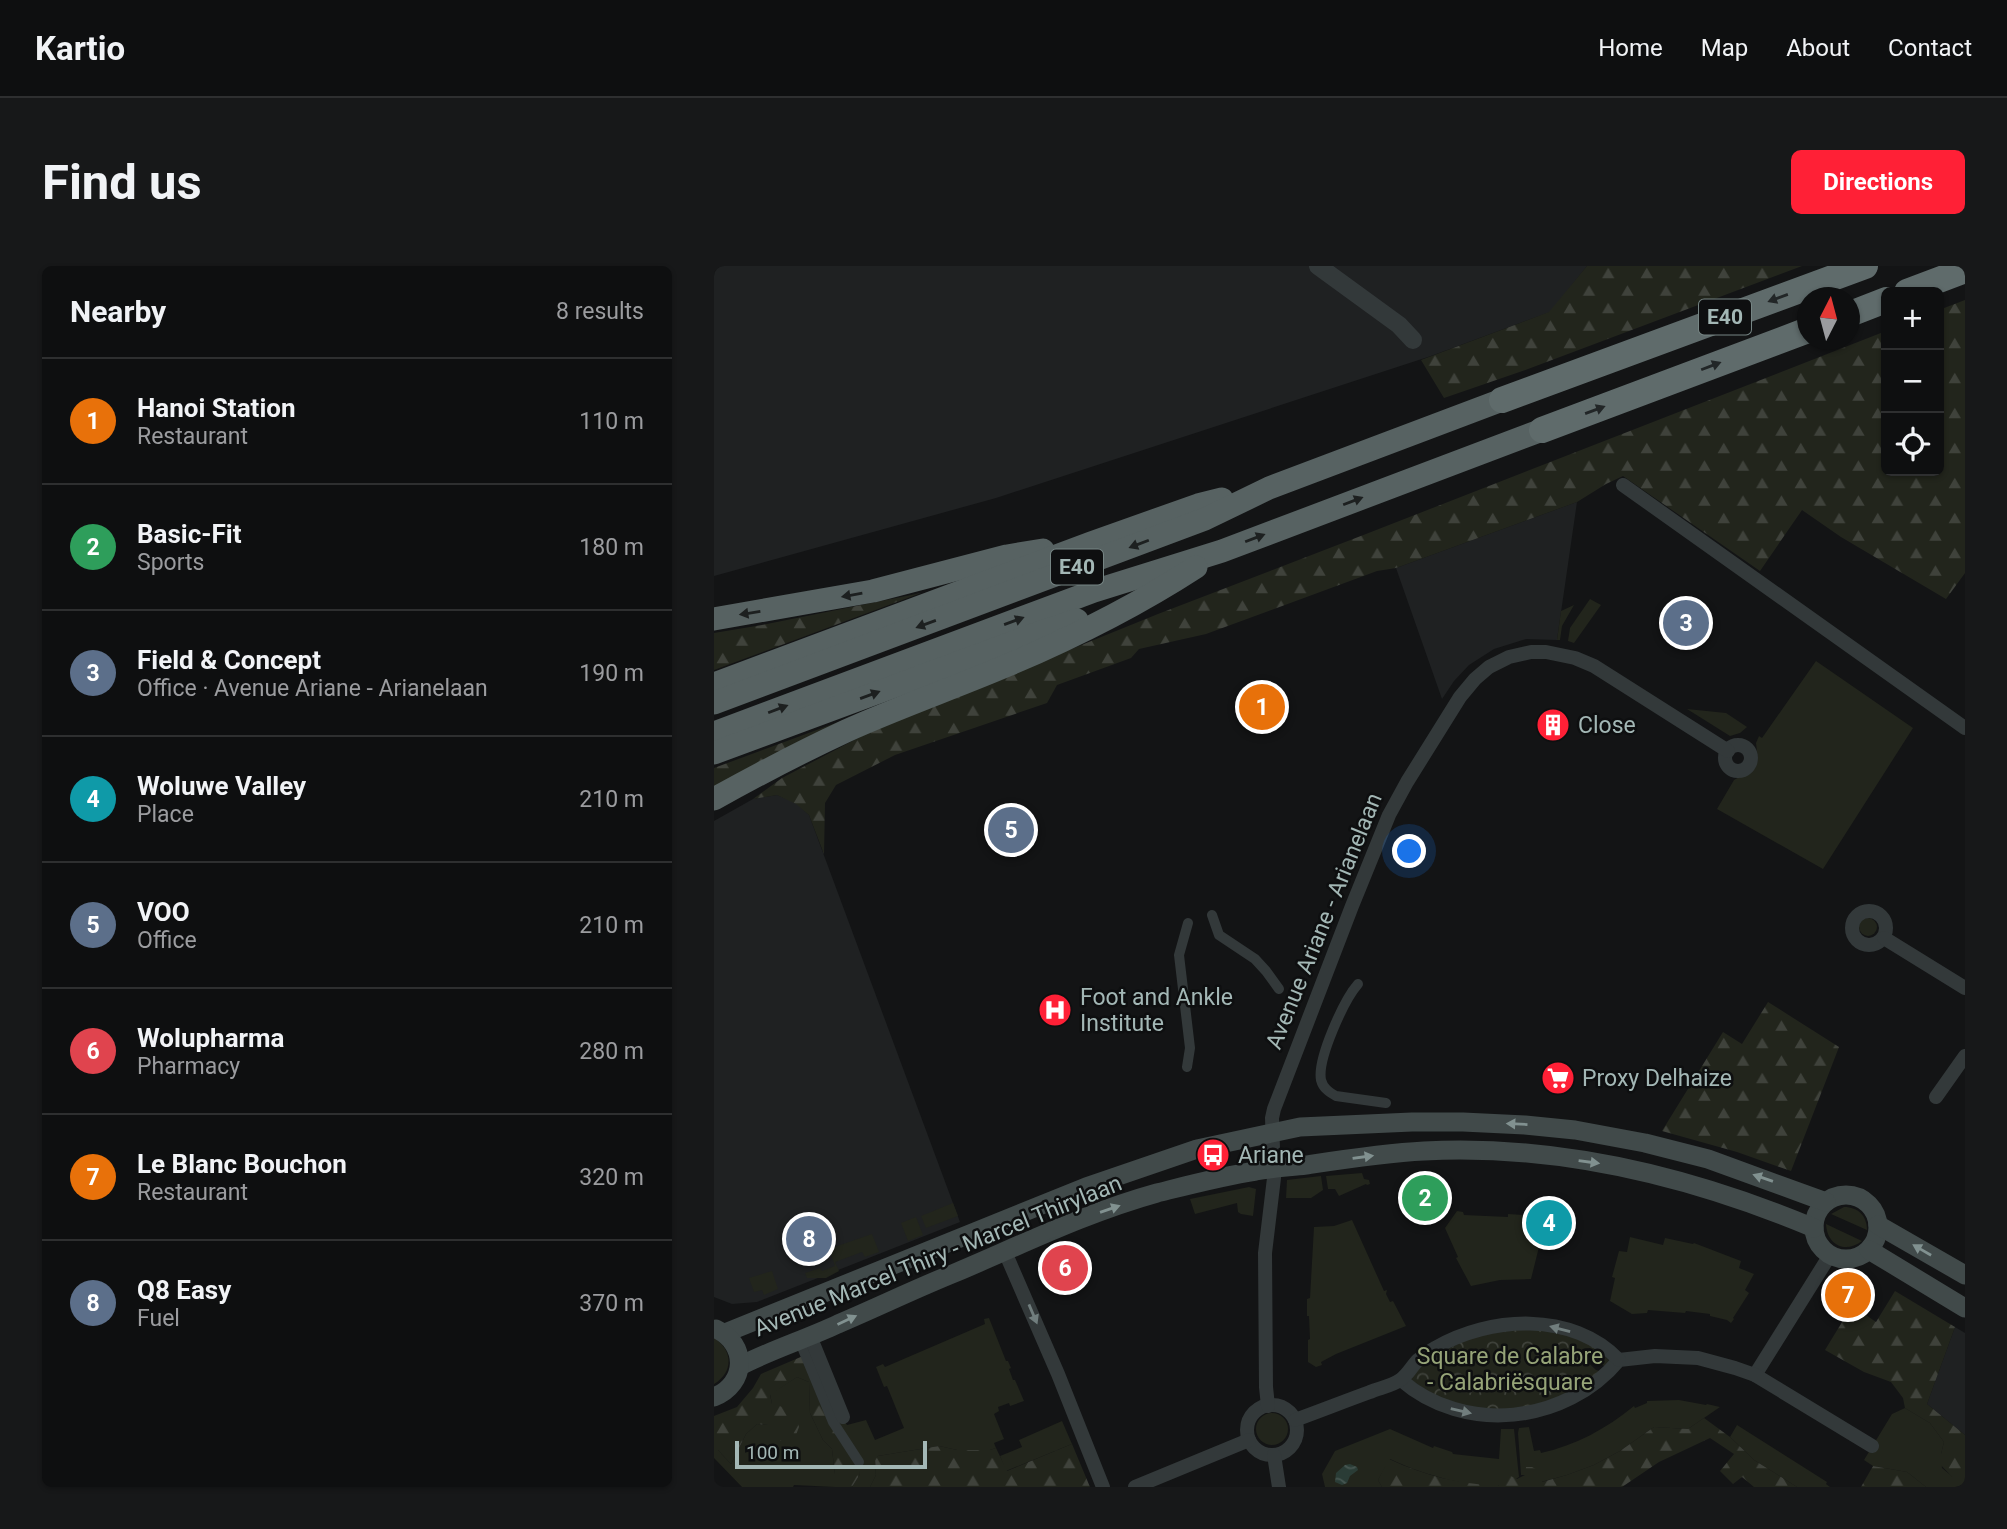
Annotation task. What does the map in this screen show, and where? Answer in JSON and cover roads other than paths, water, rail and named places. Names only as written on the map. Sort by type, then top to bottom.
[{"type":"highway","name":"E40","points":[[714,703],[1205,519],[1269,488],[1864,266]]},
{"type":"highway","points":[[1920,287],[1965,270]]},
{"type":"highway","points":[[1860,310],[1881,302]]},
{"type":"highway","name":"E40","points":[[714,733],[1094,591],[1222,551],[1797,334]]},
{"type":"highway","name":"E40","points":[[714,684],[1198,505],[1269,488]]},
{"type":"highway","points":[[714,619],[873,591],[1007,556],[1091,543]]},
{"type":"highway","name":"E40","points":[[714,753],[1030,636],[1153,595],[1222,551]]},
{"type":"highway","points":[[714,799],[848,730],[1010,664],[1104,622],[1153,595]]},
{"type":"main road","name":"Avenue Marcel Thiry - Marcel Thirylaan","points":[[740,1366],[806,1342],[893,1298],[1086,1217],[1156,1194],[1254,1171],[1300,1127],[1412,1122],[1525,1125],[1575,1130],[1645,1143],[1708,1159],[1826,1202],[1842,1195],[1858,1198],[1871,1207],[1878,1225],[1965,1275]]},
{"type":"main road","name":"Avenue Marcel Thiry - Marcel Thirylaan","points":[[720,1331],[1086,1187],[1197,1149],[1373,1155],[1427,1151],[1544,1155],[1650,1173],[1716,1191],[1815,1228]]},
{"type":"main road","points":[[1826,1202],[1817,1214],[1815,1228],[1819,1244],[1830,1255],[1854,1258],[1869,1250],[1875,1241],[1878,1225]]},
{"type":"main road","points":[[1869,1250],[1965,1308]]},
{"type":"main road","points":[[714,1397],[730,1388],[740,1366],[737,1348],[720,1331]]},
{"type":"street","points":[[1318,266],[1399,325],[1413,340]]},
{"type":"street","points":[[1623,485],[1965,728]]},
{"type":"street","name":"Avenue Ariane - Arianelaan","points":[[1268,1406],[1265,1253],[1274,1109],[1386,821],[1460,697],[1489,667],[1509,657],[1531,652],[1562,654],[1594,666],[1728,751]]},
{"type":"street","points":[[1212,915],[1219,935],[1255,959],[1279,989]]},
{"type":"street","points":[[1187,1067],[1190,1048],[1179,955],[1188,923]]},
{"type":"street","points":[[1884,937],[1965,988]]},
{"type":"street","points":[[1359,984],[1346,1000],[1332,1033],[1322,1063],[1321,1083],[1328,1092],[1336,1096],[1386,1103]]},
{"type":"street","points":[[1936,1097],[1965,1056]]},
{"type":"street","points":[[1005,1252],[1103,1487]]},
{"type":"street","points":[[1755,1375],[1830,1255]]},
{"type":"street","points":[[1295,1420],[1401,1380],[1433,1349],[1476,1330],[1505,1324],[1556,1327],[1588,1337],[1609,1349],[1619,1360]]},
{"type":"street","points":[[806,1342],[843,1417]]},
{"type":"street","points":[[806,1342],[833,1422],[859,1462]]},
{"type":"street","points":[[1401,1380],[1414,1392],[1438,1405],[1460,1412],[1515,1415],[1559,1404],[1582,1393],[1606,1376],[1619,1360],[1655,1356],[1698,1358],[1755,1375],[1872,1447]]},
{"type":"street","points":[[1274,1405],[1287,1410],[1295,1420],[1297,1428],[1293,1443],[1288,1449],[1274,1455],[1259,1451],[1249,1440],[1247,1433],[1250,1418],[1261,1408],[1274,1405]]},
{"type":"street","points":[[1135,1487],[1249,1440]]},
{"type":"street","points":[[1274,1455],[1279,1487]]},
{"type":"water","points":[[1350,1464],[1358,1470],[1350,1476],[1347,1483],[1342,1485],[1335,1482],[1336,1473]]},
{"type":"place","name":"Field & Concept","points":[[1686,623]]},
{"type":"place","name":"Hanoi Station","points":[[1262,707]]},
{"type":"place","name":"Close","points":[[1553,725]]},
{"type":"place","name":"VOO","points":[[1011,830]]},
{"type":"place","name":"Foot and Ankle Institute","points":[[1055,1010]]},
{"type":"place","name":"Proxy Delhaize","points":[[1558,1078]]},
{"type":"place","name":"Ariane","points":[[1213,1155]]},
{"type":"place","name":"Basic-Fit","points":[[1425,1198]]},
{"type":"place","name":"Woluwe Valley","points":[[1549,1223]]},
{"type":"place","name":"Q8 Easy","points":[[809,1239]]},
{"type":"place","name":"Wolupharma","points":[[1065,1268]]},
{"type":"place","name":"Le Blanc Bouchon","points":[[1848,1295]]},
{"type":"park label","name":"Square de Calabre - Calabriësquare","points":[[1510,1369]]}]
